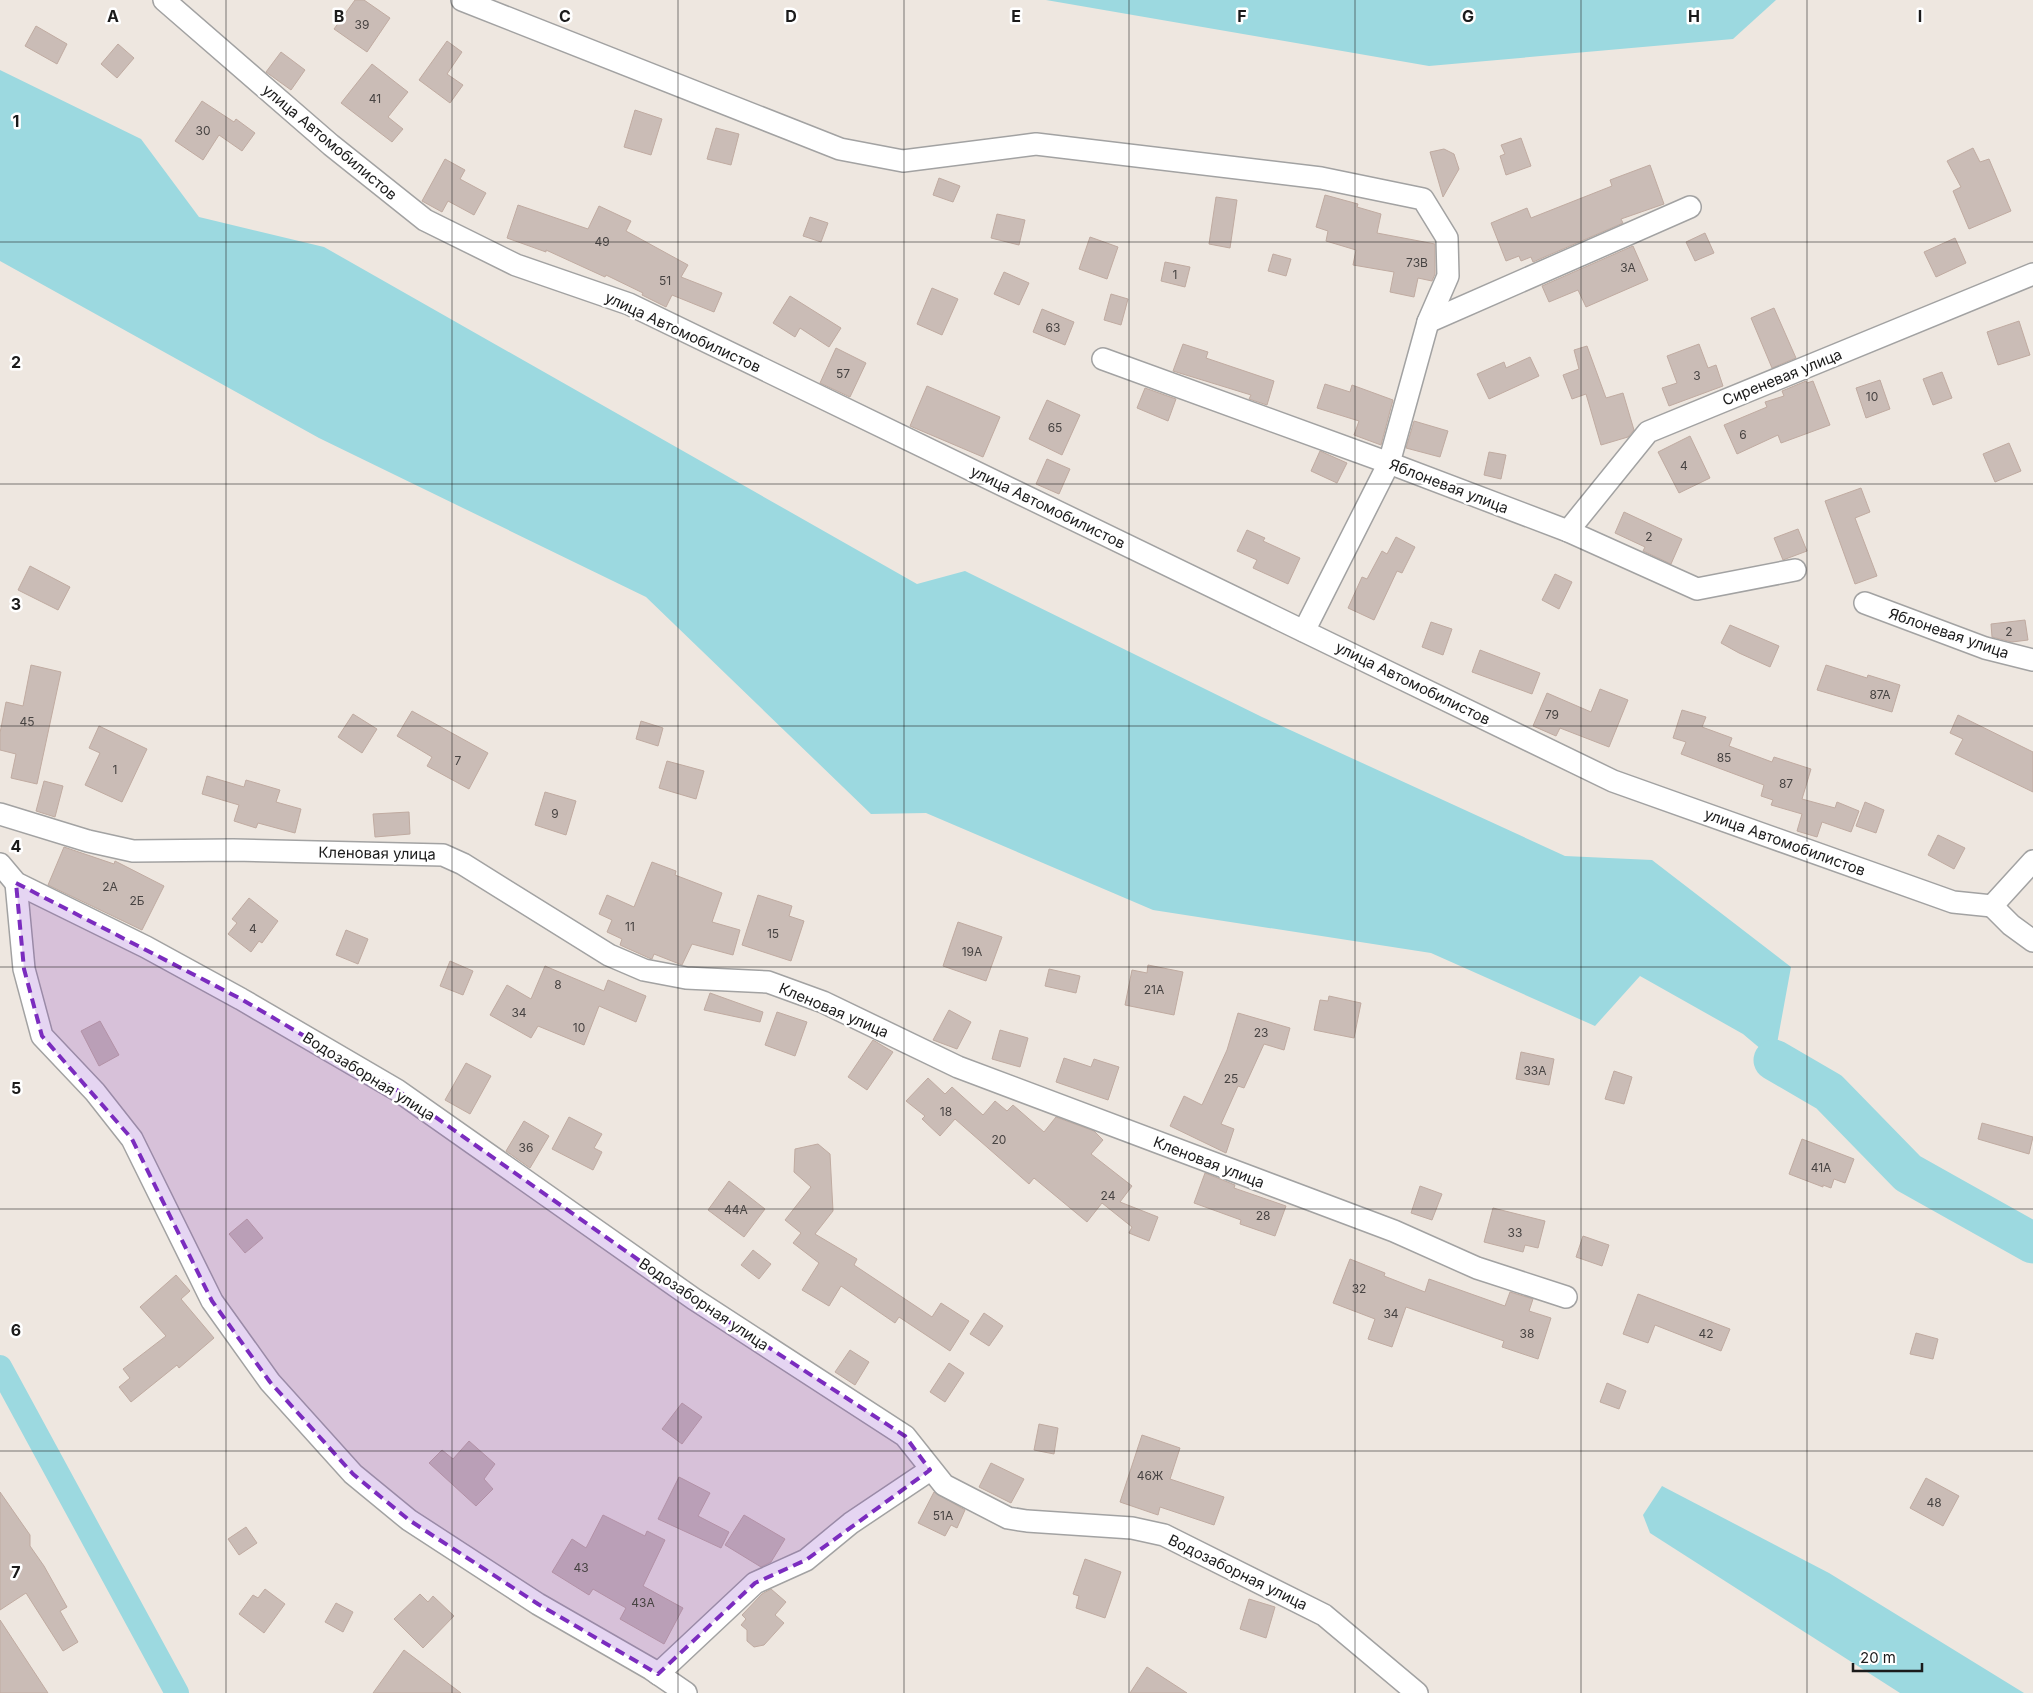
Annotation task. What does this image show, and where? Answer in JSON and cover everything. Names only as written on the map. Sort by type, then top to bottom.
[{"type":"street","name":"улица Автомобилистов","points":[[164,0],[331,145],[425,220],[516,265],[629,304],[1613,780],[1953,902],[1992,906]]},
{"type":"street","points":[[462,0],[840,149],[904,161],[1036,144],[1321,178],[1423,199],[1447,238],[1448,276],[1428,322],[1389,463],[1304,631]]},
{"type":"street","points":[[1428,322],[1690,207]]},
{"type":"street","name":"Сиреневая улица","points":[[1568,531],[1648,432],[2033,274]]},
{"type":"street","name":"Яблоневая улица","points":[[1103,359],[1389,463],[1568,531],[1697,589],[1795,570]]},
{"type":"street","name":"Яблоневая улица","points":[[1865,603],[1985,648],[2033,660]]},
{"type":"street","name":"Кленовая улица","points":[[0,814],[88,842],[133,851],[232,850],[443,854],[609,956],[644,970],[686,978],[768,982],[823,1002],[958,1067],[1394,1231],[1477,1268],[1566,1297]]},
{"type":"street","points":[[2033,861],[1992,906],[2010,925],[2033,941]]},
{"type":"street","name":"Водозаборная улица","points":[[0,864],[16,883],[146,947],[396,1090],[694,1299],[905,1436],[917,1448],[930,1470],[944,1485],[1008,1518],[1132,1528],[1164,1535],[1324,1615],[1417,1693]]},
{"type":"street","points":[[16,883],[24,969],[42,1036],[95,1092],[132,1139],[212,1301],[270,1382],[353,1474],[409,1520],[538,1604],[658,1674],[686,1693]]},
{"type":"street","points":[[658,1674],[755,1583],[806,1560],[851,1523],[930,1470]]},
{"type":"highlighted area","points":[[16,883],[241,999],[397,1090],[694,1299],[905,1436],[930,1470],[806,1560],[755,1583],[658,1674],[538,1604],[409,1520],[353,1474],[270,1382],[212,1301],[132,1139],[42,1036],[24,969]]},
{"type":"water","points":[[1046,0],[1776,0],[1733,39],[1429,66]]},
{"type":"water","points":[[0,70],[141,139],[199,217],[324,247],[917,584],[965,571],[1262,717],[1565,856],[1652,860],[1791,967],[1774,1060],[1743,1034],[1640,976],[1595,1026],[1431,953],[1153,910],[926,813],[871,814],[646,597],[319,438],[0,261]]},
{"type":"water","points":[[1662,1486],[1829,1573],[2024,1693],[1900,1693],[1650,1533],[1643,1515]]},
{"type":"building","points":[[355,0],[364,0],[390,18],[367,52],[334,29]]},
{"type":"building","points":[[36,26],[67,44],[57,64],[25,46]]},
{"type":"building","points":[[447,41],[462,52],[447,74],[463,85],[450,103],[419,80]]},
{"type":"building","points":[[118,44],[134,58],[117,78],[101,64]]},
{"type":"building","points":[[281,52],[305,70],[291,90],[266,72]]},
{"type":"building","points":[[372,64],[408,92],[388,117],[403,129],[392,142],[341,103]]},
{"type":"building","points":[[202,101],[234,122],[236,119],[255,133],[242,151],[219,135],[203,160],[175,141]]},
{"type":"building","points":[[635,110],[662,119],[651,155],[624,147]]},
{"type":"building","points":[[716,128],[739,134],[731,165],[707,159]]},
{"type":"building","points":[[1521,138],[1531,166],[1506,175],[1500,156],[1505,154],[1501,145]]},
{"type":"building","points":[[1973,148],[1980,162],[1989,159],[2011,211],[1969,229],[1953,191],[1961,187],[1947,161]]},
{"type":"building","points":[[1444,149],[1454,154],[1459,169],[1443,197],[1430,152]]},
{"type":"building","points":[[445,159],[465,170],[460,179],[486,193],[474,215],[448,201],[442,212],[422,201]]},
{"type":"building","points":[[1650,165],[1664,204],[1621,219],[1623,223],[1533,262],[1531,257],[1521,261],[1519,256],[1506,261],[1491,223],[1527,208],[1531,218],[1612,186],[1610,180]]},
{"type":"building","points":[[939,178],[960,186],[953,202],[933,195]]},
{"type":"building","points":[[1325,195],[1358,204],[1357,207],[1381,214],[1377,233],[1435,244],[1435,274],[1432,281],[1418,278],[1414,297],[1390,292],[1394,272],[1353,265],[1356,250],[1326,241],[1328,231],[1316,227]]},
{"type":"building","points":[[1216,197],[1237,200],[1230,248],[1209,244]]},
{"type":"building","points":[[518,205],[588,229],[599,206],[631,221],[626,231],[688,265],[681,277],[722,293],[714,312],[672,295],[666,307],[642,295],[643,293],[606,275],[605,277],[546,250],[546,252],[507,238]]},
{"type":"building","points":[[997,214],[1025,220],[1019,245],[991,238]]},
{"type":"building","points":[[810,217],[828,223],[821,242],[803,236]]},
{"type":"building","points":[[1705,233],[1714,253],[1695,261],[1686,242]]},
{"type":"building","points":[[1090,237],[1118,247],[1107,279],[1079,269]]},
{"type":"building","points":[[1955,238],[1966,263],[1936,277],[1924,252]]},
{"type":"building","points":[[1633,246],[1648,280],[1586,307],[1578,290],[1549,302],[1542,286]]},
{"type":"building","points":[[1273,254],[1291,259],[1286,276],[1268,271]]},
{"type":"building","points":[[1165,262],[1190,267],[1185,287],[1161,281]]},
{"type":"building","points":[[1004,272],[1029,283],[1019,305],[994,294]]},
{"type":"building","points":[[932,288],[958,299],[942,335],[917,324]]},
{"type":"building","points":[[1111,294],[1128,299],[1121,325],[1104,320]]},
{"type":"building","points":[[790,296],[841,328],[829,347],[800,328],[795,337],[773,323]]},
{"type":"building","points":[[1774,308],[1796,358],[1772,368],[1751,318]]},
{"type":"building","points":[[1042,309],[1074,322],[1065,345],[1033,332]]},
{"type":"building","points":[[2019,321],[2030,355],[1998,365],[1987,332]]},
{"type":"building","points":[[1183,344],[1208,352],[1206,358],[1274,381],[1267,405],[1249,399],[1251,395],[1173,371]]},
{"type":"building","points":[[1699,344],[1708,368],[1716,365],[1723,386],[1669,406],[1662,388],[1677,383],[1667,356]]},
{"type":"building","points":[[1587,346],[1606,398],[1623,393],[1634,430],[1628,437],[1601,445],[1586,394],[1572,399],[1563,375],[1579,369],[1574,350]]},
{"type":"building","points":[[836,348],[866,363],[850,397],[820,383]]},
{"type":"building","points":[[1530,357],[1539,376],[1489,399],[1477,374],[1504,362],[1506,368]]},
{"type":"building","points":[[1942,372],[1952,398],[1933,405],[1923,379]]},
{"type":"building","points":[[1880,380],[1890,409],[1866,418],[1856,388]]},
{"type":"building","points":[[1806,381],[1807,383],[1813,381],[1830,425],[1781,443],[1778,435],[1737,454],[1724,425],[1767,407],[1765,402],[1784,396],[1782,391]]},
{"type":"building","points":[[1325,384],[1350,392],[1352,385],[1393,400],[1381,445],[1354,435],[1359,421],[1317,408]]},
{"type":"building","points":[[927,386],[1000,417],[983,457],[910,426]]},
{"type":"building","points":[[1145,388],[1176,399],[1168,421],[1137,408]]},
{"type":"building","points":[[1047,400],[1080,415],[1062,455],[1029,439]]},
{"type":"building","points":[[1414,421],[1448,431],[1440,457],[1406,448]]},
{"type":"building","points":[[1690,436],[1710,478],[1679,493],[1658,452]]},
{"type":"building","points":[[2009,443],[2021,471],[1995,482],[1983,454]]},
{"type":"building","points":[[1320,451],[1347,463],[1337,483],[1311,471]]},
{"type":"building","points":[[1489,452],[1506,455],[1501,479],[1484,475]]},
{"type":"building","points":[[1047,459],[1070,469],[1059,494],[1036,484]]},
{"type":"building","points":[[1861,488],[1870,512],[1855,518],[1877,576],[1855,584],[1825,501]]},
{"type":"building","points":[[1624,512],[1682,539],[1671,564],[1643,551],[1645,547],[1615,533]]},
{"type":"building","points":[[1798,529],[1807,551],[1783,560],[1774,538]]},
{"type":"building","points":[[1247,530],[1265,538],[1263,541],[1300,558],[1288,584],[1253,568],[1257,560],[1237,551]]},
{"type":"building","points":[[1396,537],[1415,547],[1402,573],[1397,571],[1374,620],[1348,608],[1362,577],[1367,579],[1382,551],[1387,554]]},
{"type":"building","points":[[30,566],[70,587],[58,610],[18,590]]},
{"type":"building","points":[[1555,574],[1572,582],[1559,609],[1542,600]]},
{"type":"building","points":[[2025,620],[2028,640],[2012,642],[1992,637],[1991,624]]},
{"type":"building","points":[[1431,622],[1452,629],[1443,655],[1422,647]]},
{"type":"building","points":[[1730,625],[1779,646],[1770,667],[1721,643]]},
{"type":"building","points":[[1480,650],[1540,673],[1532,694],[1472,672]]},
{"type":"building","points":[[31,665],[61,672],[37,784],[11,778],[16,754],[0,750],[0,733],[6,702],[23,706]]},
{"type":"building","points":[[1826,665],[1867,678],[1868,675],[1900,685],[1892,712],[1817,690]]},
{"type":"building","points":[[1600,689],[1628,700],[1609,747],[1560,728],[1556,736],[1533,726],[1547,693],[1591,712]]},
{"type":"building","points":[[1682,710],[1706,717],[1702,727],[1732,738],[1729,746],[1772,762],[1774,757],[1811,769],[1802,799],[1835,808],[1837,802],[1859,811],[1851,832],[1822,822],[1817,837],[1797,831],[1802,814],[1771,805],[1773,800],[1761,796],[1764,785],[1681,754],[1686,742],[1673,738]]},
{"type":"building","points":[[412,711],[488,753],[469,789],[427,766],[432,757],[397,736]]},
{"type":"building","points":[[353,714],[377,729],[362,753],[338,737]]},
{"type":"building","points":[[1958,715],[2033,752],[2033,792],[1955,754],[1963,739],[1950,733]]},
{"type":"building","points":[[641,721],[663,728],[658,746],[636,739]]},
{"type":"building","points":[[99,726],[147,749],[122,802],[85,785],[100,753],[89,748]]},
{"type":"building","points":[[667,761],[704,771],[696,799],[659,788]]},
{"type":"building","points":[[207,776],[244,787],[246,780],[280,790],[276,802],[301,809],[295,833],[258,823],[256,828],[234,821],[239,805],[202,794]]},
{"type":"building","points":[[44,781],[63,786],[55,817],[36,811]]},
{"type":"building","points":[[545,792],[576,801],[566,835],[535,825]]},
{"type":"building","points":[[1865,802],[1884,810],[1876,833],[1856,826]]},
{"type":"building","points":[[409,812],[410,834],[375,837],[373,814]]},
{"type":"building","points":[[1938,835],[1965,848],[1954,869],[1928,855]]},
{"type":"building","points":[[64,847],[114,864],[115,861],[164,886],[142,930],[48,885]]},
{"type":"building","points":[[652,862],[676,871],[675,875],[722,893],[712,922],[740,930],[733,955],[692,944],[682,965],[654,954],[652,959],[649,958],[620,945],[622,939],[607,932],[612,920],[599,914],[607,895],[634,907]]},
{"type":"building","points":[[758,895],[792,906],[789,916],[804,921],[791,961],[742,945]]},
{"type":"building","points":[[249,898],[278,921],[262,943],[259,941],[251,952],[228,934],[237,923],[232,919]]},
{"type":"building","points":[[958,922],[1002,937],[986,981],[943,966]]},
{"type":"building","points":[[346,930],[368,939],[358,964],[336,955]]},
{"type":"building","points":[[450,961],[473,971],[463,995],[440,986]]},
{"type":"building","points":[[1148,965],[1183,972],[1174,1015],[1125,1005],[1132,970],[1147,973]]},
{"type":"building","points":[[545,966],[604,991],[608,980],[646,996],[636,1022],[599,1006],[584,1045],[538,1026],[531,1038],[490,1015],[507,985],[531,999]]},
{"type":"building","points":[[1049,969],[1080,976],[1076,993],[1045,986]]},
{"type":"building","points":[[710,993],[763,1012],[760,1022],[704,1010]]},
{"type":"building","points":[[1329,996],[1361,1003],[1354,1038],[1314,1030],[1320,1000],[1328,1001]]},
{"type":"building","points":[[949,1010],[971,1022],[957,1049],[933,1040]]},
{"type":"building","points":[[777,1012],[807,1022],[795,1056],[765,1045]]},
{"type":"building","points":[[1238,1013],[1290,1028],[1284,1050],[1264,1044],[1244,1088],[1238,1086],[1221,1124],[1234,1129],[1226,1153],[1170,1126],[1184,1096],[1202,1105],[1227,1050]]},
{"type":"building","points":[[100,1021],[119,1055],[99,1066],[81,1031]]},
{"type":"building","points":[[1000,1030],[1028,1038],[1020,1067],[992,1059]]},
{"type":"building","points":[[873,1040],[893,1052],[867,1090],[848,1077]]},
{"type":"building","points":[[1521,1052],[1554,1059],[1549,1085],[1516,1079]]},
{"type":"building","points":[[1064,1058],[1091,1067],[1094,1059],[1119,1067],[1108,1100],[1056,1082]]},
{"type":"building","points":[[466,1063],[491,1076],[470,1114],[445,1100]]},
{"type":"building","points":[[1614,1071],[1632,1077],[1624,1104],[1605,1099]]},
{"type":"building","points":[[928,1078],[945,1094],[952,1087],[983,1115],[995,1101],[1007,1111],[1013,1105],[1044,1132],[1056,1117],[1094,1131],[1103,1140],[1091,1154],[1132,1186],[1120,1202],[1158,1217],[1149,1241],[1129,1233],[1132,1227],[1102,1203],[1087,1222],[1034,1178],[1029,1184],[955,1119],[940,1136],[922,1119],[925,1116],[906,1101]]},
{"type":"building","points":[[569,1117],[602,1134],[594,1148],[602,1152],[593,1170],[552,1149]]},
{"type":"building","points":[[524,1121],[549,1136],[530,1168],[506,1151]]},
{"type":"building","points":[[1982,1123],[2033,1137],[2029,1154],[1978,1139]]},
{"type":"building","points":[[1802,1139],[1854,1159],[1845,1183],[1834,1179],[1831,1188],[1823,1185],[1823,1187],[1789,1174]]},
{"type":"building","points":[[818,1144],[830,1154],[833,1211],[815,1234],[857,1259],[854,1265],[932,1317],[941,1303],[969,1321],[950,1351],[899,1317],[895,1323],[841,1286],[829,1306],[802,1290],[819,1263],[793,1243],[801,1233],[785,1220],[811,1187],[794,1172],[795,1149]]},
{"type":"building","points":[[1205,1173],[1235,1185],[1234,1188],[1286,1206],[1275,1236],[1240,1224],[1241,1220],[1194,1203]]},
{"type":"building","points":[[729,1181],[765,1209],[744,1237],[708,1210]]},
{"type":"building","points":[[1420,1186],[1442,1194],[1432,1220],[1411,1213]]},
{"type":"building","points":[[1493,1208],[1545,1221],[1538,1248],[1525,1245],[1523,1252],[1484,1242]]},
{"type":"building","points":[[247,1219],[263,1238],[245,1253],[229,1234]]},
{"type":"building","points":[[1583,1236],[1609,1245],[1602,1266],[1576,1257]]},
{"type":"building","points":[[753,1250],[771,1264],[759,1279],[741,1265]]},
{"type":"building","points":[[1350,1259],[1385,1273],[1384,1276],[1425,1292],[1429,1279],[1505,1306],[1510,1292],[1533,1299],[1529,1311],[1551,1318],[1538,1359],[1502,1347],[1504,1341],[1406,1307],[1392,1347],[1368,1339],[1375,1319],[1333,1303]]},
{"type":"building","points":[[176,1275],[190,1291],[181,1299],[214,1338],[179,1368],[177,1365],[131,1402],[119,1387],[130,1378],[123,1369],[166,1336],[140,1307]]},
{"type":"building","points":[[1638,1294],[1730,1329],[1721,1351],[1655,1325],[1648,1343],[1623,1334]]},
{"type":"building","points":[[984,1313],[1003,1326],[989,1346],[970,1334]]},
{"type":"building","points":[[1916,1333],[1938,1339],[1933,1359],[1910,1354]]},
{"type":"building","points":[[850,1350],[869,1362],[855,1385],[835,1372]]},
{"type":"building","points":[[949,1363],[964,1373],[945,1402],[930,1392]]},
{"type":"building","points":[[1607,1383],[1626,1391],[1619,1409],[1600,1402]]},
{"type":"building","points":[[682,1403],[702,1417],[682,1444],[662,1429]]},
{"type":"building","points":[[1039,1424],[1058,1428],[1054,1454],[1034,1450]]},
{"type":"building","points":[[1142,1435],[1180,1448],[1170,1479],[1224,1497],[1214,1525],[1160,1507],[1158,1515],[1120,1502]]},
{"type":"building","points":[[469,1441],[495,1464],[484,1479],[493,1489],[476,1506],[429,1463],[442,1450],[453,1459]]},
{"type":"building","points":[[991,1463],[1024,1479],[1011,1503],[979,1487]]},
{"type":"building","points":[[679,1477],[710,1493],[698,1516],[729,1532],[721,1548],[658,1519]]},
{"type":"building","points":[[1926,1478],[1959,1496],[1943,1526],[1910,1508]]},
{"type":"building","points":[[0,1492],[30,1535],[30,1546],[44,1566],[67,1607],[60,1611],[78,1642],[63,1651],[26,1593],[0,1610]]},
{"type":"building","points":[[934,1492],[965,1510],[957,1528],[951,1525],[945,1536],[918,1523]]},
{"type":"building","points":[[603,1515],[645,1536],[647,1531],[665,1540],[643,1586],[683,1608],[664,1644],[620,1619],[626,1608],[593,1589],[589,1595],[552,1572],[572,1539],[586,1548]]},
{"type":"building","points":[[744,1515],[785,1539],[771,1562],[761,1567],[725,1545]]},
{"type":"building","points":[[246,1527],[257,1543],[239,1555],[228,1539]]},
{"type":"building","points":[[1085,1559],[1121,1572],[1105,1618],[1076,1608],[1079,1596],[1073,1594]]},
{"type":"building","points":[[265,1589],[285,1604],[264,1633],[239,1614],[253,1595],[258,1598]]},
{"type":"building","points":[[771,1589],[786,1602],[775,1615],[784,1623],[764,1645],[754,1647],[747,1641],[747,1630],[741,1625],[746,1619],[742,1615],[762,1594]]},
{"type":"building","points":[[420,1594],[428,1602],[433,1596],[454,1616],[423,1648],[394,1619]]},
{"type":"building","points":[[1249,1599],[1275,1607],[1266,1638],[1240,1629]]},
{"type":"building","points":[[336,1603],[353,1612],[343,1632],[325,1622]]},
{"type":"building","points":[[0,1620],[48,1693],[0,1693]]},
{"type":"building","points":[[404,1650],[461,1693],[373,1693]]},
{"type":"building","points":[[1147,1667],[1187,1693],[1130,1693]]},
{"type":"waterway","points":[[1774,1060],[1829,1092],[1908,1173],[2033,1243]]},
{"type":"waterway","points":[[0,1367],[177,1693]]}]
